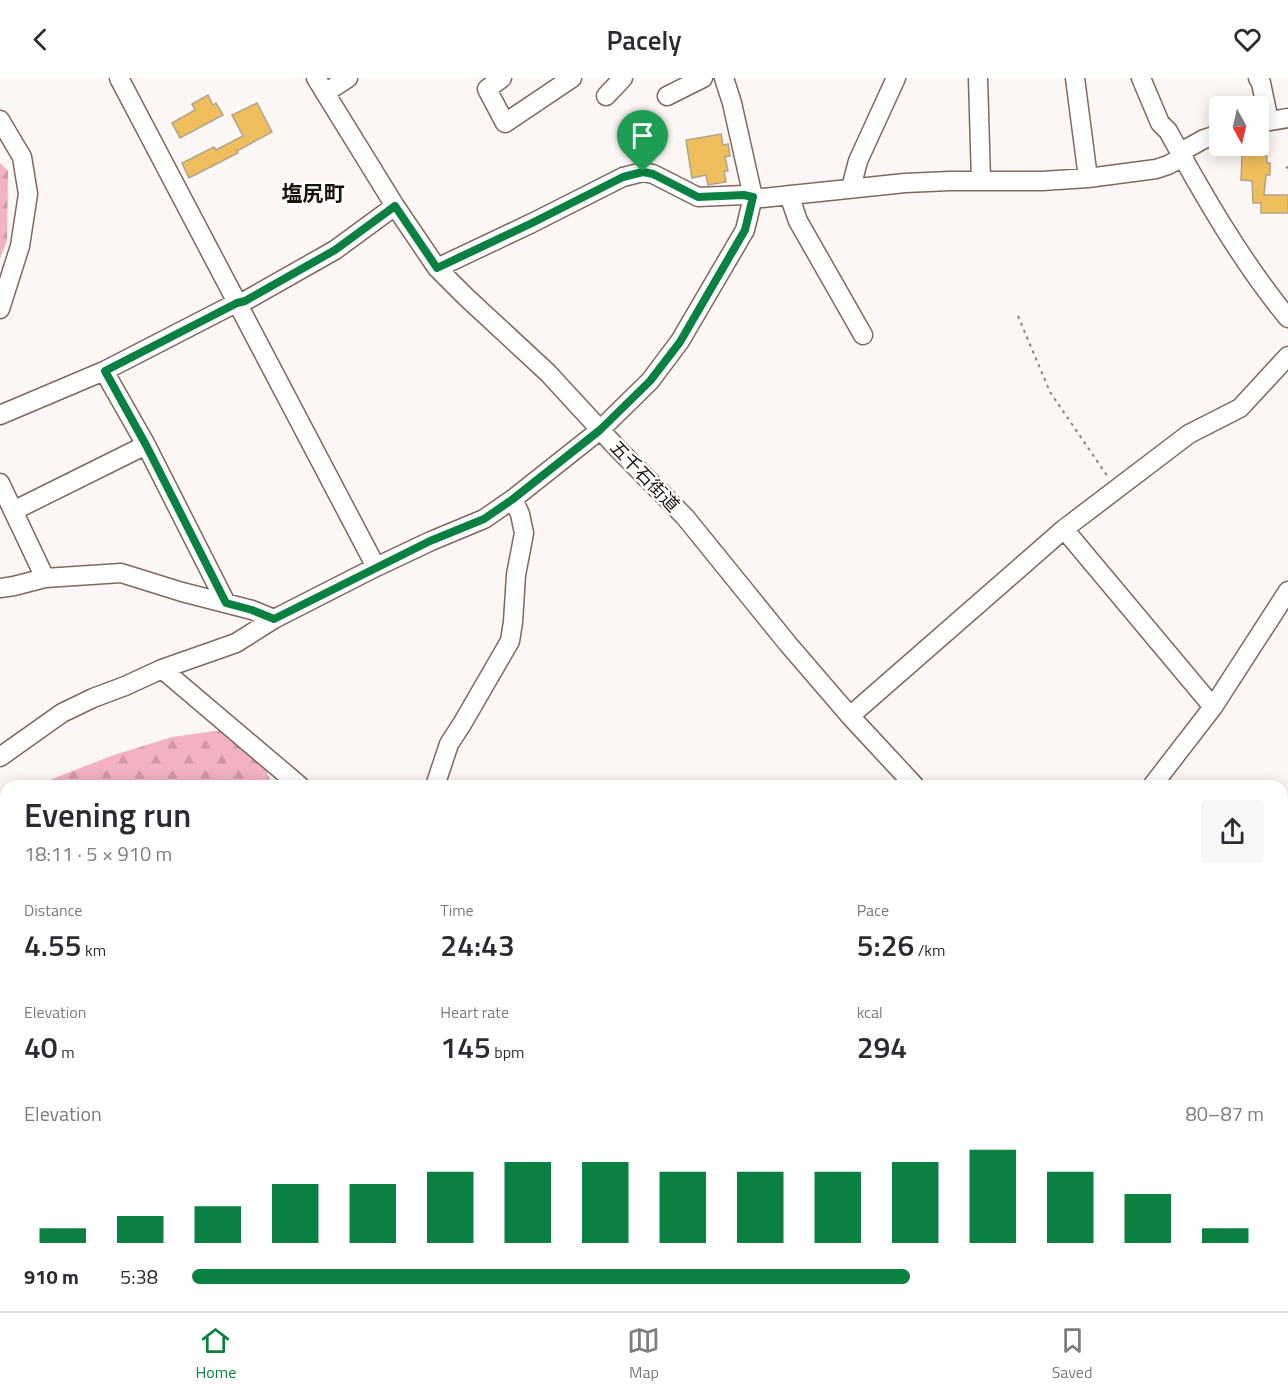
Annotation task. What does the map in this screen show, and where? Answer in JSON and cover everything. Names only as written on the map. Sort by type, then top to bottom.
[{"type":"street","points":[[119,78],[376,567]]},
{"type":"street","points":[[320,86],[348,78]]},
{"type":"street","points":[[502,78],[487,89],[505,123],[572,78]]},
{"type":"street","points":[[606,96],[623,78]]},
{"type":"street","points":[[667,96],[703,78]]},
{"type":"street","points":[[0,757],[62,713],[162,669],[236,643],[274,619],[376,567],[430,541],[484,519],[600,430],[650,381],[680,342],[745,230],[753,197],[732,103],[724,78]]},
{"type":"street","points":[[851,188],[858,161],[896,78]]},
{"type":"street","points":[[978,78],[981,181]]},
{"type":"street","points":[[1075,78],[1088,178]]},
{"type":"street","points":[[1141,78],[1160,123],[1168,131],[1232,239],[1273,300],[1288,318]]},
{"type":"street","points":[[1258,78],[1261,83],[1262,96]]},
{"type":"street","name":"五千石街道","points":[[320,86],[395,206],[437,268],[548,373],[616,448],[685,517],[850,716],[909,780]]},
{"type":"street","points":[[1269,121],[1288,118]]},
{"type":"street","points":[[0,120],[22,157],[28,194],[20,246],[0,309]]},
{"type":"street","points":[[437,268],[623,177],[643,172],[653,174],[698,197],[744,195],[762,198],[950,180],[1042,182],[1156,170],[1183,157],[1186,149],[1209,137]]},
{"type":"street","points":[[789,195],[798,221],[863,335]]},
{"type":"street","points":[[0,415],[105,371],[245,301],[335,250],[395,206]]},
{"type":"street","points":[[850,716],[1064,529],[1189,434],[1240,408],[1288,356]]},
{"type":"street","points":[[105,371],[146,445],[226,603]]},
{"type":"street","points":[[13,511],[146,445]]},
{"type":"street","points":[[0,483],[45,578]]},
{"type":"street","points":[[437,780],[449,744],[510,641],[516,575],[524,533],[520,514],[513,499]]},
{"type":"street","points":[[1064,529],[1213,707]]},
{"type":"street","points":[[0,588],[45,578],[121,573],[252,610],[274,619]]},
{"type":"street","points":[[1157,780],[1213,707],[1288,591]]},
{"type":"street","points":[[162,669],[293,780]]},
{"type":"path","points":[[1018,316],[1050,392],[1117,489]]},
{"type":"green space","points":[[0,163],[8,171],[7,240],[0,259]]},
{"type":"green space","points":[[229,729],[264,766],[270,780],[50,780],[111,756],[172,737]]},
{"type":"building","points":[[208,95],[213,105],[216,103],[223,115],[180,138],[172,123],[195,110],[192,104]]},
{"type":"building","points":[[257,103],[272,132],[237,151],[238,153],[189,178],[182,163],[214,147],[216,150],[243,136],[232,115]]},
{"type":"building","points":[[721,134],[723,145],[728,144],[730,156],[725,157],[728,171],[724,171],[726,182],[708,185],[706,175],[692,178],[686,140]]},
{"type":"building","points":[[1242,156],[1267,156],[1267,163],[1270,163],[1270,175],[1266,175],[1264,195],[1288,195],[1288,213],[1261,213],[1261,203],[1253,203],[1252,181],[1241,180]]},
{"type":"district","name":"塩尻町","points":[[313,193]]},
{"type":"route","points":[[643,172],[653,174],[698,197],[744,195],[753,197],[745,230],[680,342],[650,381],[600,430],[484,519],[430,541],[274,619],[226,603],[146,445],[105,371],[245,301],[307,266],[335,250],[395,206],[437,268],[623,177],[643,172]]}]
